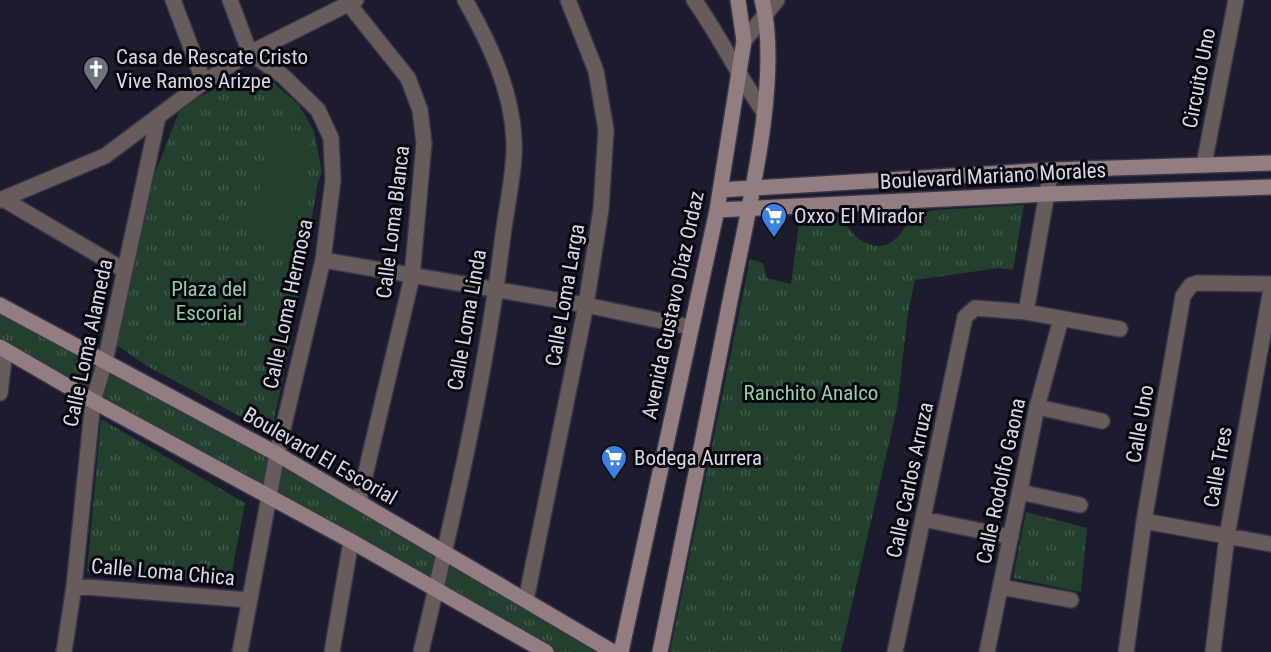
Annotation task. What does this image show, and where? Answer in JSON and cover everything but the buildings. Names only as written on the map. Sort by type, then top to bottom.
[{"type":"street","points":[[173,0],[204,82]]},
{"type":"street","points":[[230,0],[250,53]]},
{"type":"street","name":"Calle Loma Linda","points":[[421,652],[445,554],[496,290],[514,140],[505,90],[489,41],[465,0]]},
{"type":"street","name":"Calle Loma Larga","points":[[526,600],[586,305],[602,209],[606,130],[596,71],[568,0]]},
{"type":"street","points":[[694,0],[709,21],[739,78],[764,112]]},
{"type":"street","name":"Avenida Gustavo Díaz Ordaz","points":[[621,652],[717,210],[744,41],[738,0]]},
{"type":"street","points":[[660,652],[752,189],[764,112],[767,56],[766,15],[762,0]]},
{"type":"street","points":[[744,41],[777,0]]},
{"type":"street","name":"Circuito Uno","points":[[1204,164],[1236,0]]},
{"type":"street","points":[[2,200],[105,156],[204,82],[250,53],[352,1]]},
{"type":"street","name":"Calle Loma Blanca","points":[[352,1],[408,78],[420,110],[424,143],[412,277],[359,501]]},
{"type":"street","name":"Calle Loma Hermosa","points":[[240,652],[277,454],[323,260],[333,180],[331,138],[318,110],[283,76],[250,53]]},
{"type":"street","name":"Calle Loma Alameda","points":[[64,652],[74,586],[93,401],[105,362],[158,117]]},
{"type":"street","name":"Boulevard Mariano Morales","points":[[720,190],[1051,170],[1271,163]]},
{"type":"street","points":[[1051,170],[1026,312],[1120,329]]},
{"type":"street","name":"Boulevard Mariano Morales","points":[[717,210],[1048,194],[1271,187]]},
{"type":"street","points":[[2,200],[124,270]]},
{"type":"street","points":[[323,260],[586,305],[690,327]]},
{"type":"street","name":"Calle Uno","points":[[1126,652],[1144,521],[1186,289],[1198,284],[1271,284]]},
{"type":"street","name":"Calle Tres","points":[[1213,652],[1227,536],[1271,289]]},
{"type":"street","name":"Boulevard El Escorial","points":[[0,305],[277,454],[613,652]]},
{"type":"street","name":"Calle Carlos Arruza","points":[[895,652],[965,317],[975,308],[1026,312]]},
{"type":"street","name":"Calle Rodolfo Gaona","points":[[987,652],[1037,407],[1060,319]]},
{"type":"street","points":[[0,393],[3,349],[93,401],[351,540],[436,589],[524,647],[546,652]]},
{"type":"street","points":[[1037,407],[1102,421]]},
{"type":"street","points":[[1020,492],[1080,505]]},
{"type":"street","points":[[923,519],[1011,537]]},
{"type":"street","points":[[1144,521],[1271,544]]},
{"type":"street","points":[[332,652],[351,540]]},
{"type":"street","name":"Calle Loma Chica","points":[[74,586],[249,600]]},
{"type":"street","points":[[1000,587],[1071,600]]},
{"type":"green space","name":"Plaza del Escorial","points":[[240,75],[265,76],[299,105],[314,131],[322,172],[318,182],[287,360],[271,433],[147,366],[109,340],[153,178],[181,107]]},
{"type":"green space","points":[[270,127],[311,137],[295,249],[251,239]]},
{"type":"green space","name":"Ranchito Analco","points":[[1024,205],[1013,270],[999,268],[915,280],[908,313],[897,408],[841,652],[670,652],[750,259],[763,263],[767,278],[791,284],[799,224],[808,220],[835,219],[846,225],[858,238],[878,246],[892,242],[911,216],[934,210]]},
{"type":"green space","points":[[0,306],[104,363],[93,400],[0,347]]},
{"type":"green space","points":[[105,364],[275,454],[268,494],[94,401]]},
{"type":"green space","points":[[101,419],[245,503],[230,582],[87,572]]},
{"type":"green space","points":[[277,455],[444,554],[435,589],[270,495]]},
{"type":"green space","points":[[1026,512],[1087,528],[1081,592],[1013,578]]},
{"type":"green space","points":[[445,556],[609,652],[549,652],[438,587]]},
{"type":"place","name":"Casa de Rescate Cristo Vive Ramos Arizpe","points":[[96,92]]},
{"type":"place","name":"Oxxo El Mirador","points":[[774,239]]},
{"type":"place","name":"Bodega Aurrera","points":[[614,481]]}]
